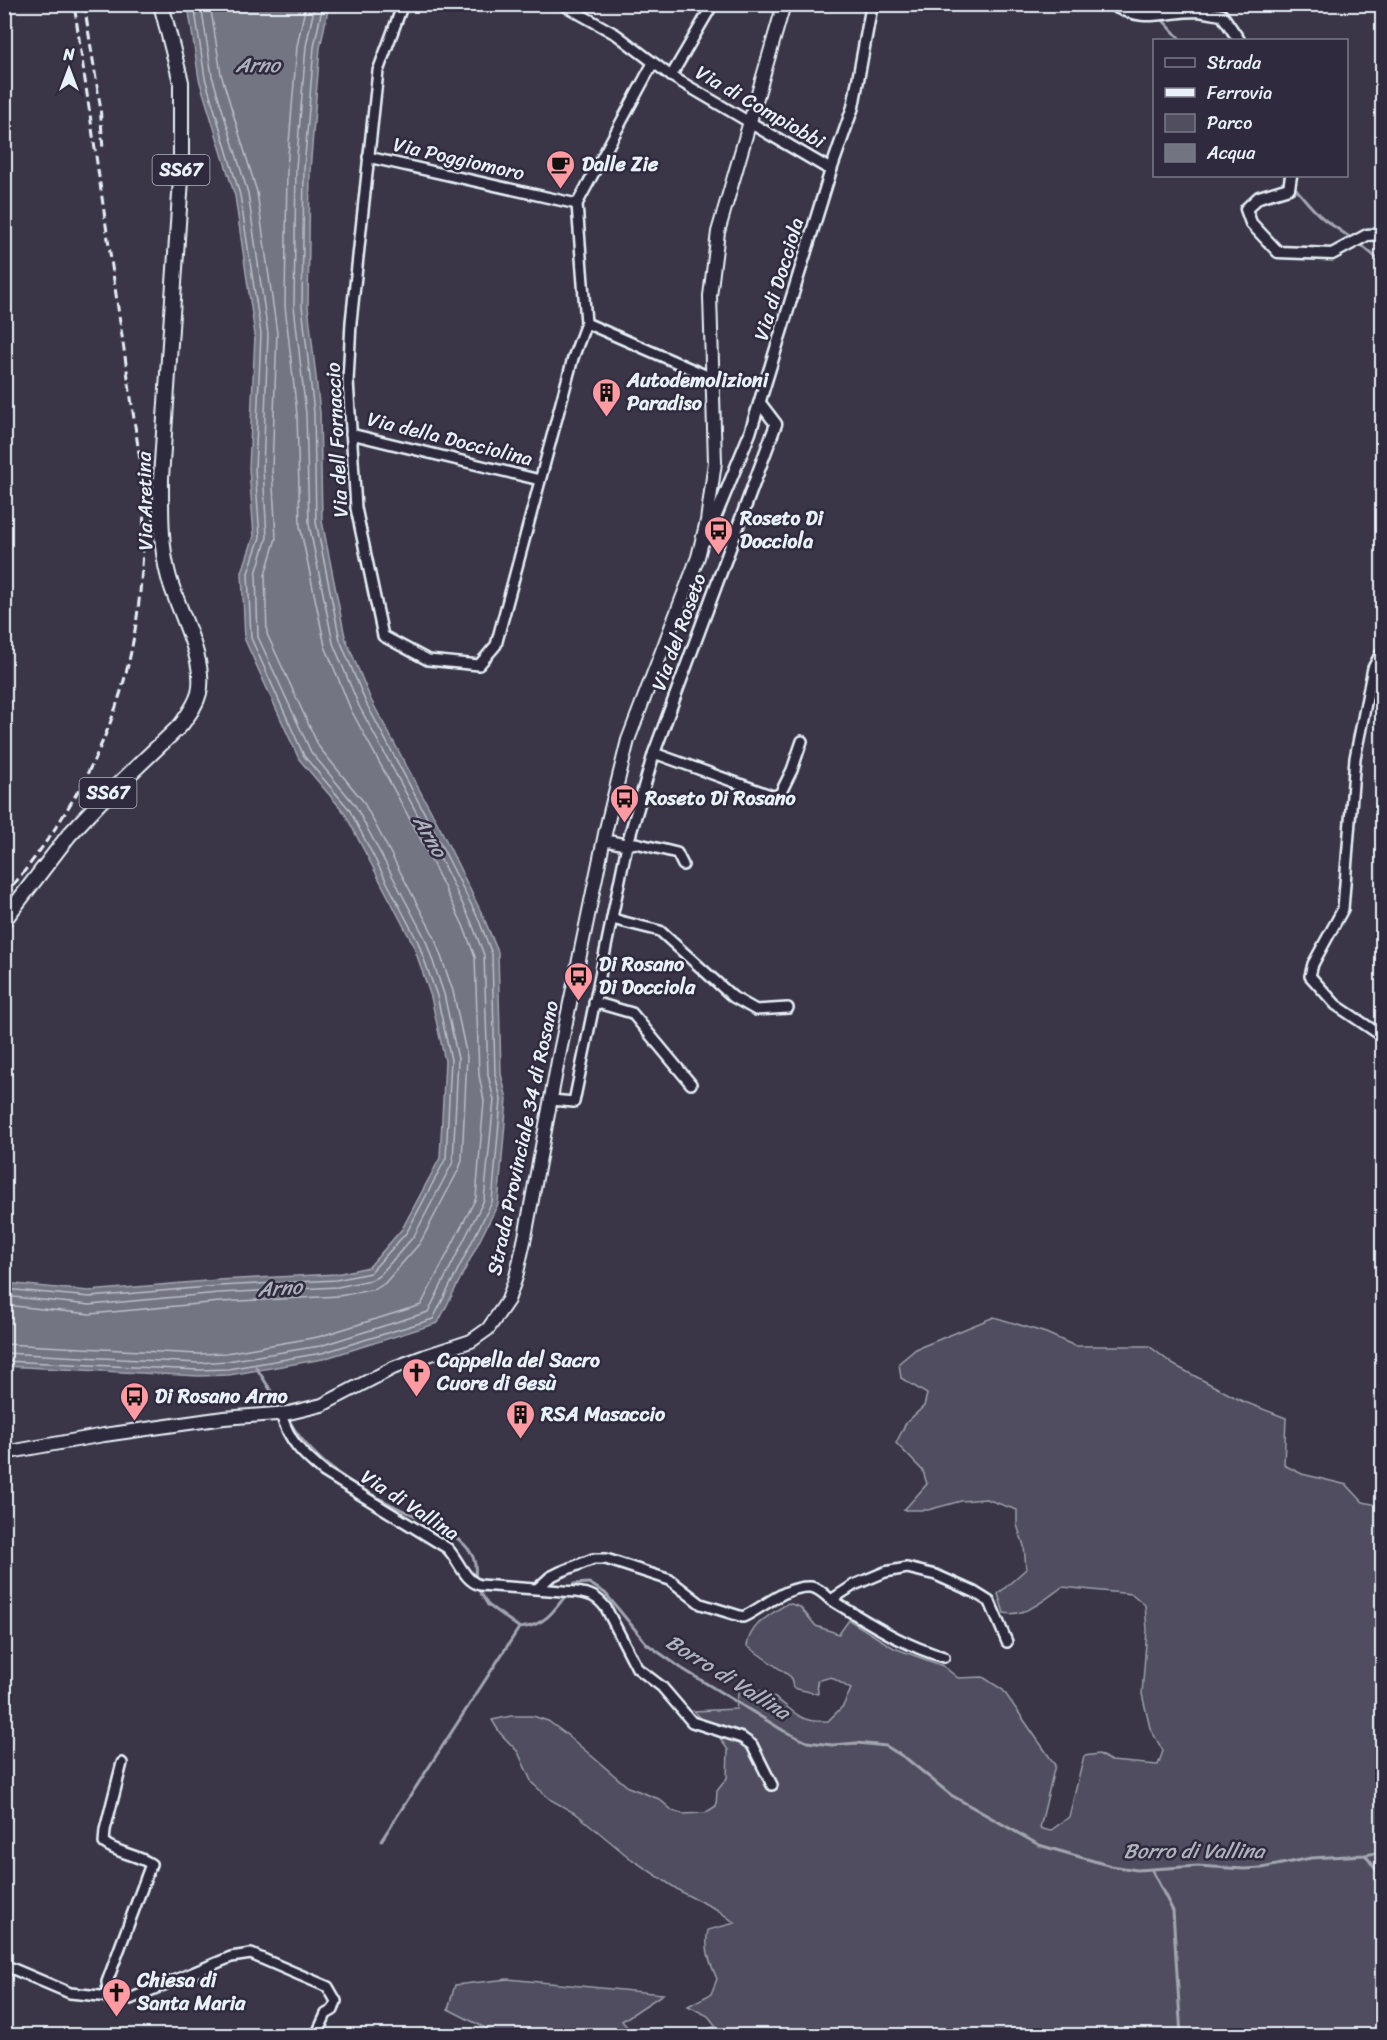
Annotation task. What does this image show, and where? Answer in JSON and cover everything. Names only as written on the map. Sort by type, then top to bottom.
[{"type":"main road","name":"Via Aretina","points":[[4,920],[69,835],[99,802],[181,725],[192,710],[199,694],[200,666],[170,578],[164,554],[161,521],[161,478],[181,179],[181,82],[161,4]]},
{"type":"main road","name":"Strada Provinciale 34 di Rosano","points":[[4,1454],[104,1435],[185,1423],[284,1414],[322,1405],[393,1368],[471,1341],[488,1329],[508,1300],[516,1277],[604,840],[628,740],[699,557],[707,521],[715,462],[710,296],[718,232],[784,4]]},
{"type":"street","name":"Via dell Fornaccio","points":[[403,4],[378,71],[351,322],[348,381],[356,508],[383,636],[428,660],[479,665],[496,645],[573,358],[586,323]]},
{"type":"street","name":"Via di Compiobbi","points":[[562,4],[617,35],[671,76],[831,170]]},
{"type":"street","name":"Via di Compiobbi","points":[[671,76],[713,4]]},
{"type":"street","name":"Via di Docciola","points":[[699,557],[724,501],[760,403],[831,170],[853,107],[872,4]]},
{"type":"street","points":[[1110,4],[1126,13],[1157,16],[1199,11],[1222,15],[1238,39]]},
{"type":"street","points":[[653,63],[577,204],[586,323],[712,378]]},
{"type":"street","name":"Via Poggiomoro","points":[[368,157],[577,204]]},
{"type":"street","points":[[1291,177],[1288,188],[1259,197],[1246,209],[1251,223],[1278,252],[1332,254],[1367,235],[1383,234]]},
{"type":"street","name":"Via del Roseto","points":[[551,1101],[574,1102],[627,845],[654,753],[776,424],[760,403]]},
{"type":"street","name":"Via della Docciolina","points":[[351,434],[540,480]]},
{"type":"street","points":[[1383,651],[1373,668],[1355,758],[1342,909],[1313,964],[1310,976],[1336,1005],[1383,1036]]},
{"type":"street","points":[[654,753],[773,796],[780,794],[792,770],[802,741]]},
{"type":"street","points":[[604,840],[627,845],[636,843],[677,853],[683,865]]},
{"type":"street","points":[[612,919],[660,931],[733,997],[756,1010],[788,1008]]},
{"type":"street","points":[[594,1002],[632,1013],[691,1084]]},
{"type":"street","name":"Via di Vallina","points":[[284,1414],[287,1434],[307,1458],[324,1472],[447,1548],[458,1560],[467,1579],[476,1584],[576,1592],[590,1594],[599,1599],[637,1668],[662,1687],[693,1722],[742,1738],[752,1745],[772,1785]]},
{"type":"street","points":[[538,1588],[550,1577],[593,1558],[606,1559],[670,1580],[701,1604],[743,1617],[790,1590],[811,1587],[818,1589],[831,1600],[891,1636],[925,1652],[944,1657]]},
{"type":"street","points":[[831,1600],[854,1586],[885,1572],[907,1568],[936,1575],[990,1602],[1007,1642]]},
{"type":"street","points":[[109,1998],[108,1982],[151,1864],[142,1858],[114,1851],[104,1843],[105,1830],[122,1763]]},
{"type":"street","points":[[4,1965],[70,1993],[130,2000],[231,1957],[251,1954],[328,1987],[336,2001],[333,2010],[326,2014],[316,2036]]},
{"type":"green space","points":[[994,1317],[1046,1333],[1075,1346],[1149,1346],[1174,1365],[1242,1401],[1286,1418],[1284,1465],[1302,1474],[1347,1485],[1363,1502],[1382,1506],[1382,2035],[692,2035],[716,2026],[708,2016],[688,2006],[711,1994],[717,1979],[707,1949],[708,1930],[735,1923],[716,1909],[683,1893],[631,1859],[578,1815],[551,1800],[532,1783],[518,1752],[500,1733],[492,1720],[511,1716],[533,1716],[548,1721],[628,1787],[659,1799],[673,1811],[683,1814],[705,1813],[716,1806],[717,1791],[727,1778],[728,1750],[720,1738],[694,1711],[736,1709],[739,1687],[768,1694],[795,1714],[808,1720],[828,1721],[843,1706],[851,1689],[831,1677],[817,1681],[818,1694],[793,1688],[791,1677],[747,1646],[757,1626],[788,1603],[800,1607],[816,1626],[839,1634],[849,1620],[894,1648],[943,1666],[958,1678],[983,1677],[1003,1690],[1055,1765],[1040,1828],[1050,1831],[1069,1817],[1084,1756],[1099,1754],[1111,1761],[1158,1765],[1163,1751],[1150,1728],[1142,1694],[1147,1630],[1145,1605],[1132,1594],[1062,1587],[1027,1610],[1012,1614],[1004,1613],[998,1594],[1026,1569],[1024,1546],[1017,1525],[1017,1510],[986,1499],[961,1501],[928,1510],[904,1510],[927,1484],[923,1471],[896,1443],[906,1423],[924,1406],[927,1394],[901,1378],[899,1363],[916,1349]]},
{"type":"green space","points":[[508,1979],[663,1994],[622,2021],[634,2035],[499,2035],[448,2009],[455,1985]]},
{"type":"water","name":"Arno","points":[[188,5],[329,5],[320,48],[310,170],[308,306],[320,413],[322,521],[345,637],[371,700],[440,828],[498,952],[501,1074],[507,1099],[498,1204],[438,1323],[323,1359],[229,1375],[199,1376],[5,1366],[5,1283],[89,1291],[218,1280],[336,1274],[369,1267],[402,1229],[440,1158],[445,1061],[431,997],[413,944],[344,812],[299,759],[245,640],[242,572],[254,536],[249,469],[255,335],[235,196],[199,79]]},
{"type":"waterway","points":[[1148,4],[1155,12]]},
{"type":"waterway","points":[[1160,17],[1180,39]]},
{"type":"waterway","points":[[1292,184],[1320,216],[1362,246],[1382,264]]},
{"type":"waterway","name":"Borro di Vallina","points":[[256,1367],[283,1410]]},
{"type":"waterway","name":"Borro di Vallina","points":[[286,1415],[307,1446],[349,1481],[398,1508],[436,1525],[462,1542],[473,1557],[475,1581]]},
{"type":"waterway","name":"Borro di Vallina","points":[[477,1587],[488,1605],[520,1628],[545,1619],[574,1584],[589,1583],[605,1593],[647,1644],[681,1668],[784,1731],[807,1742],[886,1746],[907,1759],[951,1795],[1039,1845],[1111,1866],[1137,1870],[1198,1866],[1262,1868],[1311,1858],[1382,1852]]},
{"type":"waterway","points":[[381,1841],[519,1628]]},
{"type":"waterway","points":[[1366,1856],[1382,1878]]},
{"type":"waterway","points":[[1152,1870],[1173,1911],[1181,2036]]},
{"type":"railway","points":[[4,896],[24,872],[60,820],[77,793],[105,736],[116,707],[131,653],[141,579],[143,481],[74,4]]},
{"type":"railway","points":[[84,4],[100,104],[103,150]]},
{"type":"place","name":"Dalle Zie","points":[[561,190]]},
{"type":"place","name":"Autodemolizioni Paradiso","points":[[606,418]]},
{"type":"place","name":"Roseto Di Docciola","points":[[719,556]]},
{"type":"place","name":"Roseto Di Rosano","points":[[624,824]]},
{"type":"place","name":"Di Rosano Di Docciola","points":[[578,1002]]},
{"type":"place","name":"Cappella del Sacro Cuore di Gesù","points":[[416,1398]]},
{"type":"place","name":"Di Rosano Arno","points":[[134,1422]]},
{"type":"place","name":"RSA Masaccio","points":[[520,1440]]},
{"type":"place","name":"Chiesa di Santa Maria","points":[[116,2018]]}]
